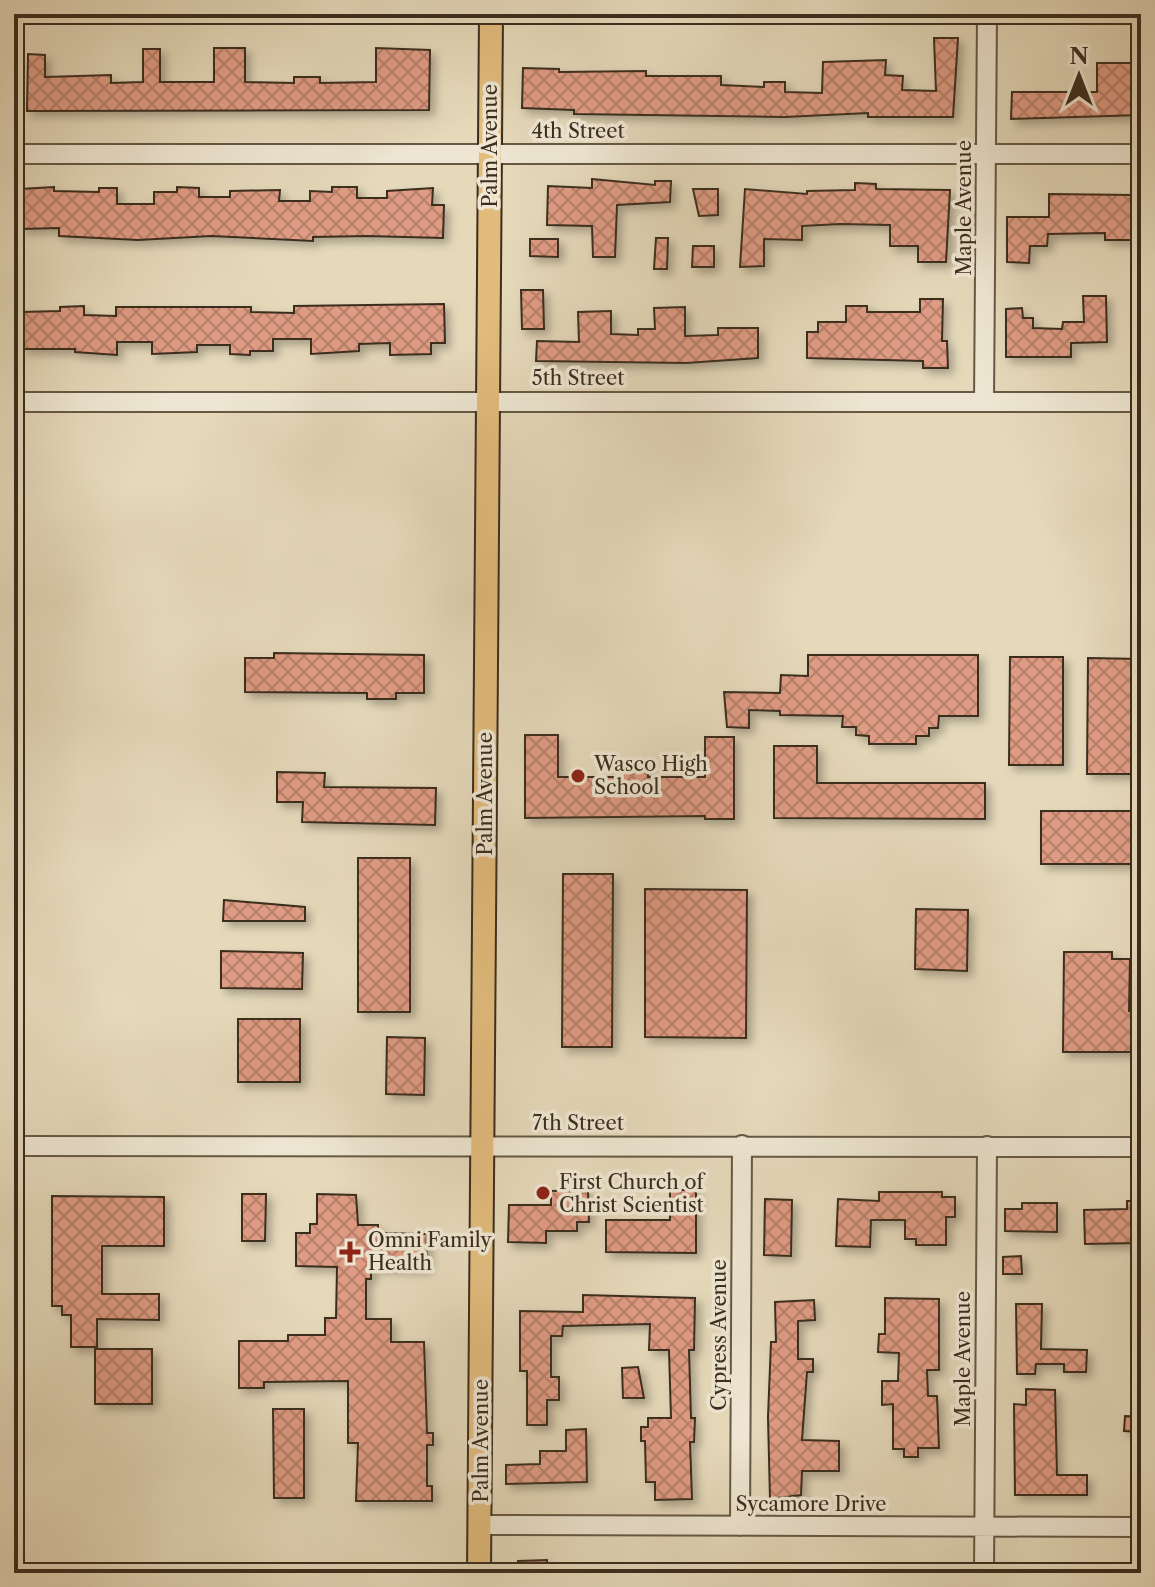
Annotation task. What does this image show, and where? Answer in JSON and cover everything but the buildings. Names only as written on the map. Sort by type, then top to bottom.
[{"type":"main road","name":"Palm Avenue","points":[[479,1573],[491,14]]},
{"type":"street","name":"Maple Avenue","points":[[984,402],[987,14]]},
{"type":"street","name":"4th Street","points":[[14,154],[1141,154]]},
{"type":"street","name":"5th Street","points":[[14,402],[1141,402]]},
{"type":"street","name":"Cypress Avenue","points":[[740,1526],[742,1145]]},
{"type":"street","name":"7th Street","points":[[14,1146],[1141,1147]]},
{"type":"street","name":"Maple Avenue","points":[[984,1573],[987,1146]]},
{"type":"street","name":"Sycamore Drive","points":[[480,1525],[1141,1527]]},
{"type":"place","name":"Wasco High School","points":[[578,776]]},
{"type":"place","name":"First Church of Christ Scientist","points":[[543,1193]]},
{"type":"place","name":"Omni Family Health","points":[[350,1252]]}]
